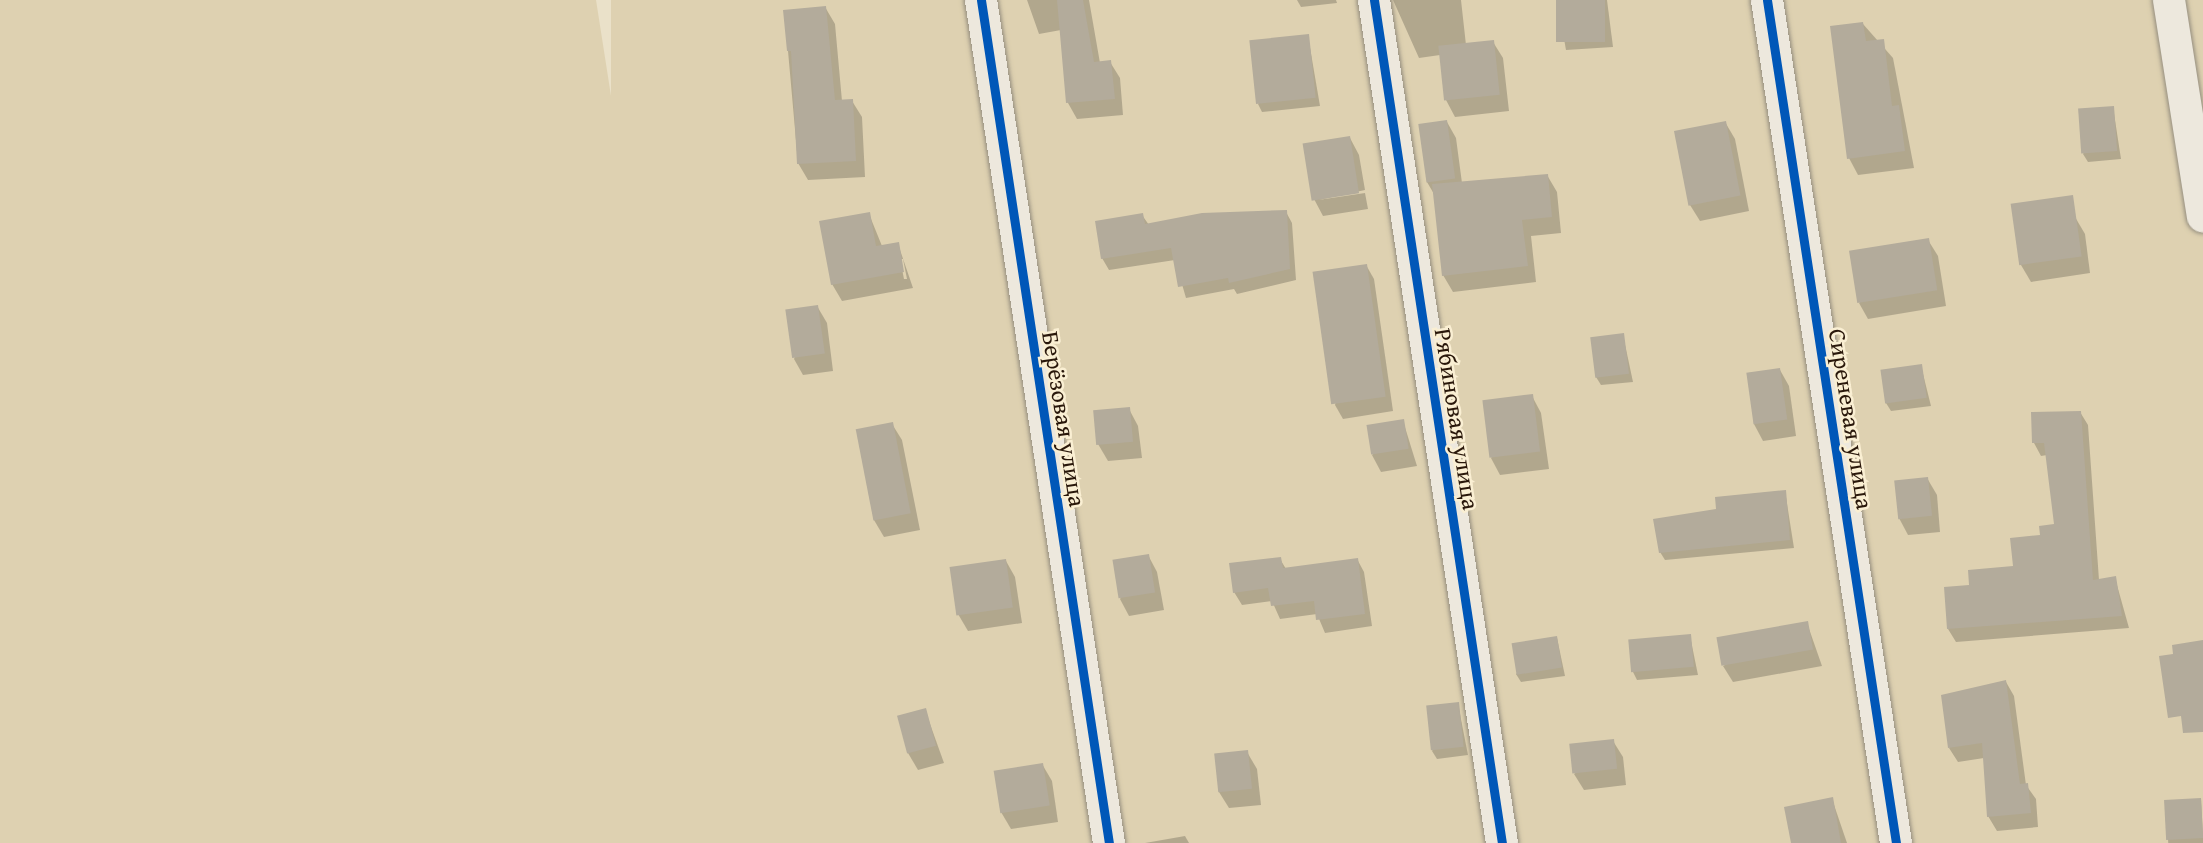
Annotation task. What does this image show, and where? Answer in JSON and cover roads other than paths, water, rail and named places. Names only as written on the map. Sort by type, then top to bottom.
[{"type":"street","name":"Берёзовая улица","points":[[981,0],[1109,843]]},
{"type":"street","name":"Рябиновая улица","points":[[1374,0],[1502,843]]},
{"type":"street","name":"Сиреневая улица","points":[[1767,0],[1896,843]]},
{"type":"street","points":[[2169,0],[2203,216]]}]
